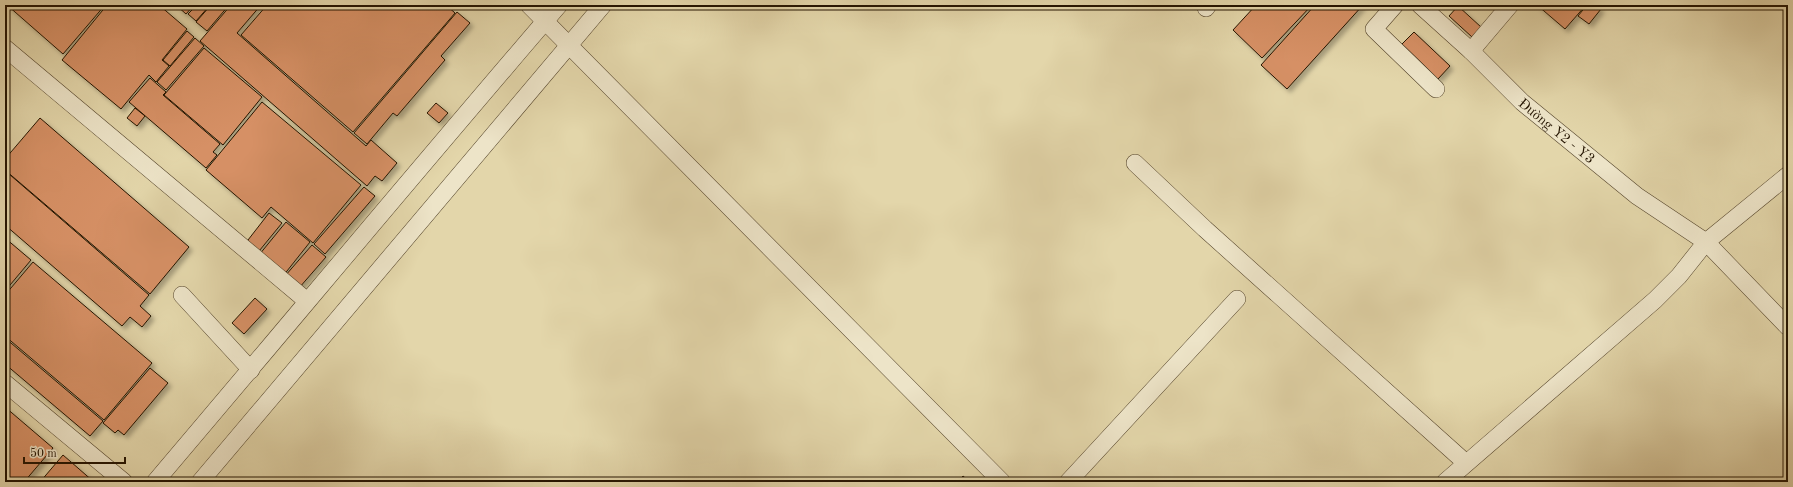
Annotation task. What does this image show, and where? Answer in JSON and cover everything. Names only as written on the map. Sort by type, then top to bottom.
[{"type":"street","points":[[529,5],[1002,482]]},
{"type":"street","points":[[155,482],[251,370],[307,300],[558,5]]},
{"type":"street","points":[[200,482],[603,5]]},
{"type":"street","points":[[1396,5],[1374,29],[1436,89]]},
{"type":"street","name":"Đường Y2 - Y3","points":[[1420,5],[1471,51],[1522,102],[1637,196],[1706,242],[1788,327]]},
{"type":"street","points":[[1471,51],[1510,5]]},
{"type":"street","points":[[5,48],[307,300]]},
{"type":"street","points":[[1135,163],[1205,229],[1466,463]]},
{"type":"street","points":[[1444,482],[1655,300],[1679,276],[1706,242],[1788,175]]},
{"type":"street","points":[[182,295],[251,370]]},
{"type":"street","points":[[1068,482],[1237,299]]},
{"type":"street","points":[[5,383],[124,482]]},
{"type":"building","points":[[7,5],[105,5],[63,54]]},
{"type":"building","points":[[107,5],[159,5],[187,29],[162,60],[169,66],[156,82],[149,75],[121,109],[62,60]]},
{"type":"building","points":[[176,5],[194,5],[186,14]]},
{"type":"building","points":[[197,5],[210,5],[196,21],[188,14]]},
{"type":"building","points":[[211,5],[229,5],[207,31],[196,22]]},
{"type":"building","points":[[231,5],[261,5],[237,33],[366,146],[371,140],[397,163],[382,181],[375,176],[367,186],[200,41]]},
{"type":"building","points":[[267,5],[446,5],[455,13],[353,132],[241,35]]},
{"type":"building","points":[[1256,5],[1312,5],[1262,58],[1233,30]]},
{"type":"building","points":[[1315,5],[1363,5],[1287,89],[1261,65]]},
{"type":"building","points":[[1537,5],[1586,5],[1565,29]]},
{"type":"building","points":[[1587,5],[1596,5],[1601,9],[1589,24],[1578,16]]},
{"type":"building","points":[[1458,6],[1481,27],[1472,37],[1449,16]]},
{"type":"building","points":[[457,12],[470,23],[441,56],[445,60],[397,116],[393,113],[367,144],[354,133]]},
{"type":"building","points":[[187,31],[194,37],[170,66],[163,60]]},
{"type":"building","points":[[1414,32],[1450,66],[1438,79],[1402,44]]},
{"type":"building","points":[[195,38],[204,46],[166,90],[157,82]]},
{"type":"building","points":[[204,48],[262,97],[223,145],[164,95]]},
{"type":"building","points":[[150,78],[166,92],[163,95],[220,144],[213,152],[217,155],[206,168],[129,102]]},
{"type":"building","points":[[262,102],[361,185],[313,243],[271,207],[262,218],[206,170]]},
{"type":"building","points":[[436,103],[448,113],[439,123],[427,113]]},
{"type":"building","points":[[135,108],[145,116],[137,126],[127,118]]},
{"type":"building","points":[[40,118],[189,247],[150,294],[5,170],[5,159]]},
{"type":"building","points":[[9,174],[149,295],[140,306],[151,316],[142,327],[130,317],[122,326],[5,225],[5,179]]},
{"type":"building","points":[[364,187],[375,196],[325,254],[314,244]]},
{"type":"building","points":[[269,213],[282,223],[255,256],[247,250],[248,240]]},
{"type":"building","points":[[286,222],[310,242],[283,276],[259,255]]},
{"type":"building","points":[[5,238],[31,260],[5,291]]},
{"type":"building","points":[[312,245],[326,257],[299,288],[285,276]]},
{"type":"building","points":[[33,262],[152,363],[104,420],[5,336],[5,295]]},
{"type":"building","points":[[255,298],[267,309],[244,334],[232,323]]},
{"type":"building","points":[[5,338],[103,421],[90,436],[5,364]]},
{"type":"building","points":[[150,368],[168,383],[124,435],[118,430],[115,433],[103,423]]},
{"type":"building","points":[[5,407],[53,448],[24,482],[5,482]]},
{"type":"building","points":[[63,455],[94,482],[40,482]]},
{"type":"building","points":[[963,476],[970,482],[957,482]]}]
